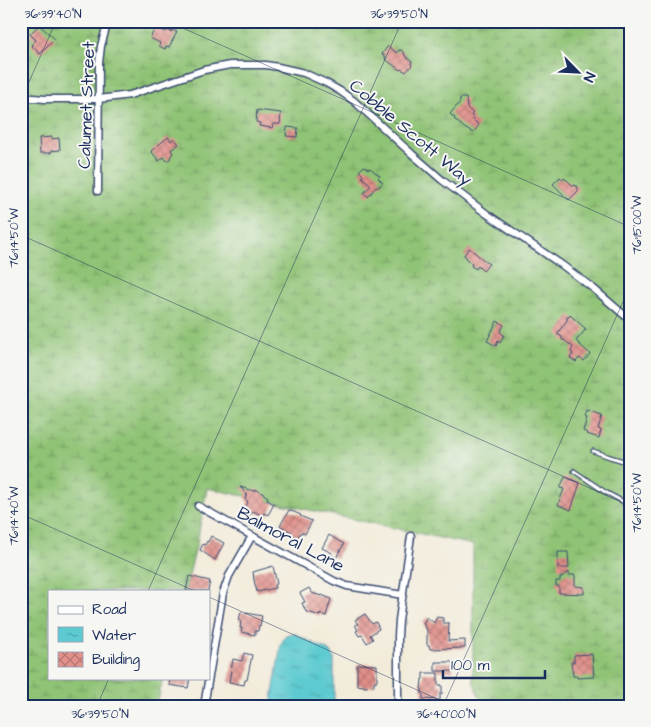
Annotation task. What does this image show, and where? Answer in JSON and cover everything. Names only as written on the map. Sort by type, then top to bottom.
[{"type":"street","name":"Calumet Street","points":[[98,191],[99,63],[101,46],[108,21]]},
{"type":"street","name":"Cobble Scott Way","points":[[21,97],[99,99],[130,95],[204,70],[230,65],[278,66],[305,74],[326,83],[354,101],[442,180],[487,214],[562,265],[630,320]]},
{"type":"street","name":"Balmoral Lane","points":[[198,506],[334,581],[347,586],[403,595]]},
{"type":"street","points":[[210,670],[223,593],[229,576],[252,536]]},
{"type":"street","points":[[398,706],[398,636],[412,536]]},
{"type":"street","points":[[204,706],[208,680]]},
{"type":"lane","points":[[593,451],[630,463]]},
{"type":"lane","points":[[574,471],[605,492],[622,500],[630,510]]},
{"type":"green space","points":[[21,21],[623,21],[630,28],[630,706],[483,706],[473,681],[473,545],[207,488],[197,543],[185,590],[48,590],[48,680],[163,680],[157,706],[21,706]]},
{"type":"water","points":[[293,633],[331,652],[334,658],[334,706],[271,706],[281,644],[286,635]]},
{"type":"building","points":[[39,25],[55,39],[40,54],[31,45],[36,40],[30,34]]},
{"type":"building","points":[[156,27],[166,32],[167,30],[171,32],[172,30],[177,32],[169,47],[166,46],[165,49],[159,46],[160,43],[150,38]]},
{"type":"building","points":[[388,46],[397,53],[399,50],[404,52],[405,56],[412,62],[412,65],[406,72],[385,59],[386,57],[382,54]]},
{"type":"building","points":[[460,98],[466,98],[467,108],[473,113],[471,115],[474,118],[473,120],[479,125],[473,133],[467,130],[450,114],[460,102]]},
{"type":"building","points":[[257,110],[281,113],[280,124],[273,124],[272,128],[259,126],[260,123],[256,122]]},
{"type":"building","points":[[287,127],[298,128],[297,137],[286,136]]},
{"type":"building","points":[[52,137],[52,139],[59,138],[60,150],[51,151],[51,153],[40,153],[39,138]]},
{"type":"building","points":[[168,137],[171,141],[174,138],[179,144],[171,150],[173,153],[170,159],[167,161],[164,157],[159,161],[151,151]]},
{"type":"building","points":[[364,166],[380,176],[378,178],[383,183],[376,187],[368,197],[364,193],[371,185],[362,177],[363,175],[359,171]]},
{"type":"building","points":[[560,177],[573,186],[578,187],[578,191],[569,200],[553,184]]},
{"type":"building","points":[[469,248],[489,264],[483,271],[478,266],[476,269],[471,266],[472,264],[466,259],[464,255]]},
{"type":"building","points":[[570,315],[586,329],[576,341],[590,354],[584,361],[579,358],[576,362],[570,358],[573,354],[571,352],[573,347],[562,340],[562,337],[557,334]]},
{"type":"building","points":[[497,321],[504,325],[500,332],[504,335],[496,346],[487,341]]},
{"type":"building","points":[[587,411],[602,416],[598,429],[601,430],[599,438],[583,431]]},
{"type":"building","points":[[565,477],[580,483],[571,510],[558,505],[564,489],[560,488]]},
{"type":"building","points":[[240,487],[254,491],[256,489],[268,497],[267,500],[274,504],[268,515],[264,513],[263,516],[253,511],[250,515],[244,510],[248,502],[245,499],[247,494]]},
{"type":"building","points":[[289,510],[312,521],[305,534],[301,532],[297,538],[280,526]]},
{"type":"building","points":[[329,535],[344,544],[336,558],[331,555],[332,553],[322,548]]},
{"type":"building","points":[[211,536],[224,543],[215,560],[200,550]]},
{"type":"building","points":[[558,552],[568,552],[569,568],[558,568]]},
{"type":"building","points":[[273,566],[277,584],[274,585],[275,588],[257,592],[253,572]]},
{"type":"building","points":[[569,572],[569,575],[575,575],[575,586],[584,587],[584,594],[559,593],[559,586],[556,586],[556,581],[560,581],[560,578]]},
{"type":"building","points":[[189,576],[210,581],[208,590],[186,590]]},
{"type":"building","points":[[309,588],[312,593],[331,599],[326,616],[306,612],[302,603],[305,602],[300,593]]},
{"type":"building","points":[[241,612],[262,616],[260,626],[258,631],[255,631],[255,635],[241,632],[241,621],[239,620]]},
{"type":"building","points":[[365,614],[372,624],[376,622],[379,629],[370,635],[373,639],[367,643],[362,635],[359,636],[355,625],[358,624],[355,620]]},
{"type":"building","points":[[427,617],[434,623],[437,617],[443,618],[443,623],[449,623],[448,641],[465,640],[465,648],[430,649],[429,645],[427,645],[427,630],[423,623]]},
{"type":"building","points":[[244,653],[252,655],[247,680],[245,680],[244,685],[229,682],[233,659],[242,661]]},
{"type":"building","points":[[592,654],[594,677],[577,678],[577,676],[573,676],[571,662],[574,662],[574,655]]},
{"type":"building","points":[[435,662],[453,662],[453,671],[435,671]]},
{"type":"building","points":[[357,665],[377,665],[377,681],[374,681],[374,686],[364,687],[357,685]]},
{"type":"building","points":[[423,673],[438,673],[438,685],[442,685],[440,700],[423,699],[421,689]]},
{"type":"building","points":[[170,680],[190,680],[188,688],[169,685]]}]
